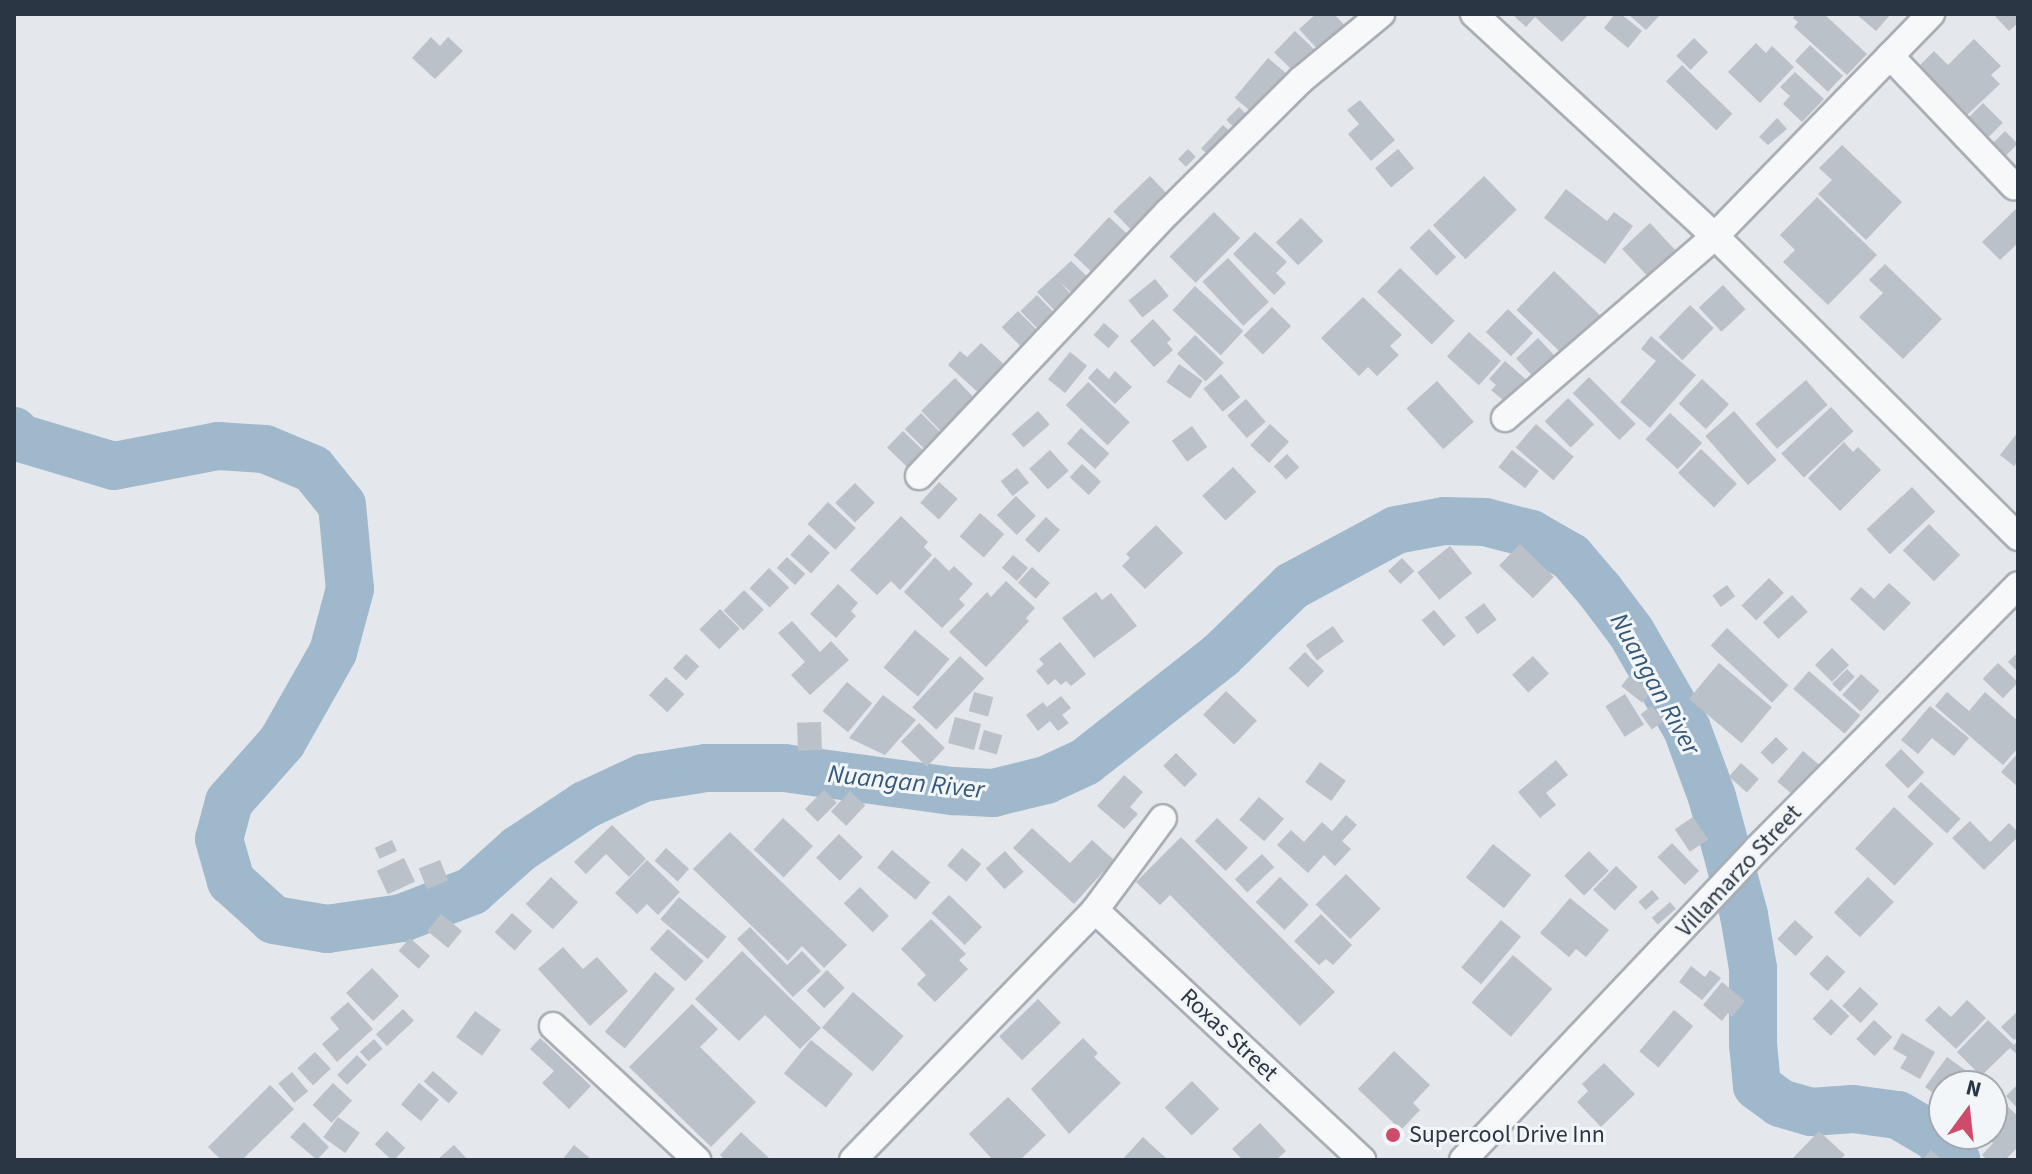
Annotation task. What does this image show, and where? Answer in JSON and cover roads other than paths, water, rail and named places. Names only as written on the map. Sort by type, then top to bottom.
[{"type":"street","points":[[919,476],[1190,190],[1301,80],[1381,14]]},
{"type":"street","points":[[1474,14],[1715,236],[2018,537]]},
{"type":"street","points":[[1505,418],[1715,236],[1931,14]]},
{"type":"street","points":[[1890,56],[2014,186]]},
{"type":"street","name":"Villamarzo Street","points":[[1463,1160],[1757,849],[2018,585]]},
{"type":"street","points":[[853,1160],[1095,910],[1163,818]]},
{"type":"street","name":"Roxas Street","points":[[1095,910],[1362,1160]]},
{"type":"street","points":[[553,1026],[697,1160]]},
{"type":"waterway","name":"Nuangan River","points":[[14,431],[20,438],[114,466],[218,446],[265,449],[313,469],[342,505],[350,589],[333,652],[282,742],[229,802],[219,839],[231,881],[274,920],[327,929],[402,918],[472,891],[519,849],[585,805],[643,778],[706,768],[784,768],[953,791],[993,793],[1046,780],[1085,762],[1221,655],[1292,586],[1396,530],[1444,521],[1485,522],[1531,534],[1571,557],[1600,591],[1631,632],[1687,729],[1712,797],[1744,915],[1753,968],[1753,1044],[1757,1086],[1780,1103],[1811,1112],[1853,1109],[1898,1115],[1934,1136],[1956,1160]]},
{"type":"place","name":"Supercool Drive Inn","points":[[1393,1135]]}]
